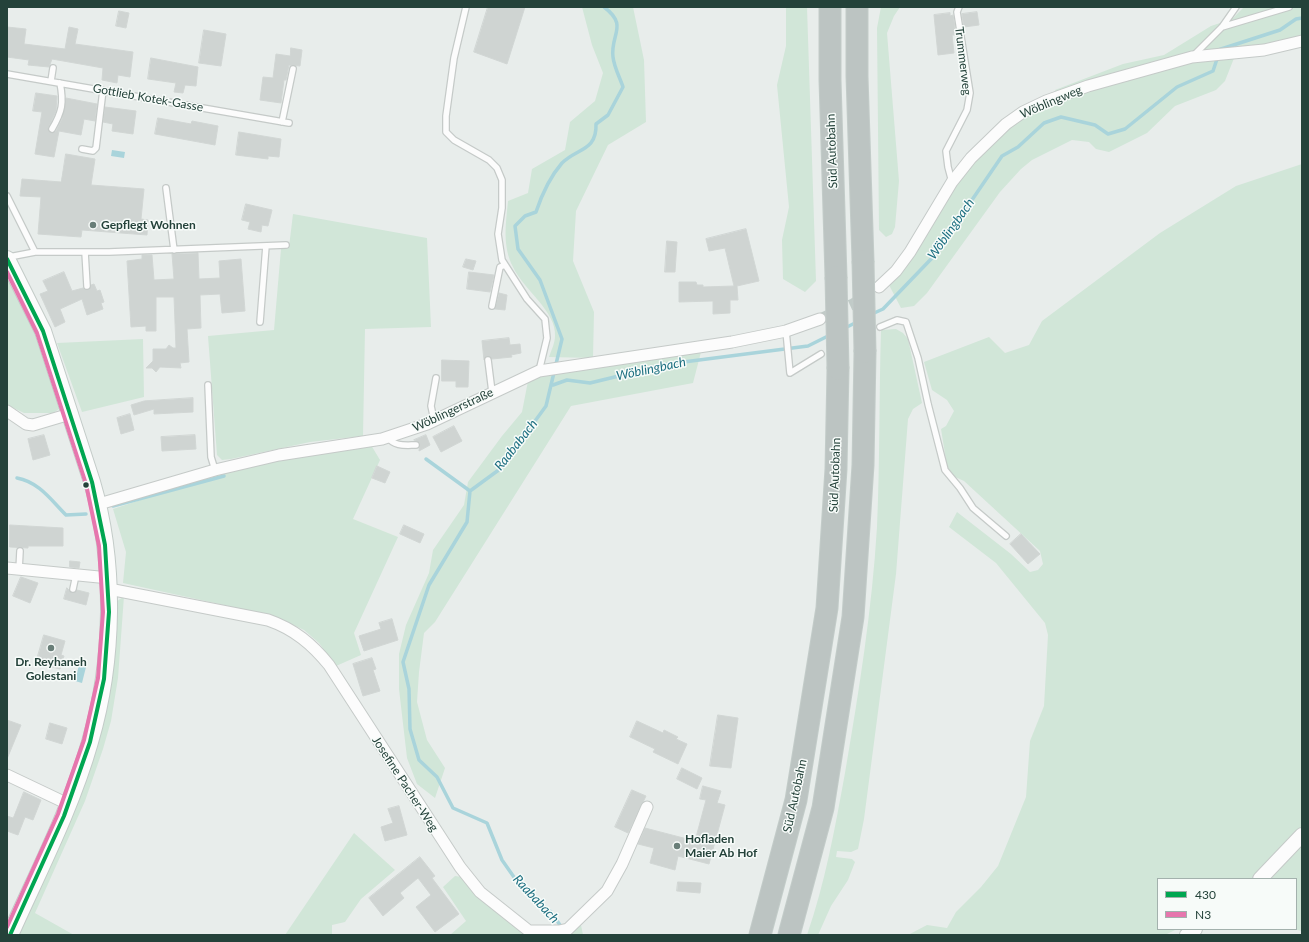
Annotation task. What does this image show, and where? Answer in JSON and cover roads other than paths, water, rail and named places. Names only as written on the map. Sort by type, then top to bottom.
[{"type":"highway","name":"Süd Autobahn","points":[[760,935],[796,800],[827,608],[836,470],[838,369],[830,80],[830,7]]},
{"type":"highway","points":[[789,935],[823,808],[853,617],[863,465],[865,352],[857,76],[857,7]]},
{"type":"main road","points":[[7,258],[43,331],[99,504],[109,584],[107,641],[101,698],[90,742],[68,804],[10,935]]},
{"type":"street","name":"Wöblingweg","points":[[879,287],[896,271],[910,252],[952,182],[991,137],[1023,112],[1088,86],[1192,57],[1264,50],[1302,41]]},
{"type":"street","points":[[786,333],[820,319]]},
{"type":"street","name":"Wöblingerstraße","points":[[99,504],[215,470],[279,455],[388,437],[434,420],[492,392],[544,370],[786,333]]},
{"type":"street","points":[[7,411],[26,424],[33,424],[70,414]]},
{"type":"street","name":"Josefine Pacher-Weg","points":[[7,568],[76,575],[109,584],[268,620],[290,629],[309,642],[329,665],[460,867],[480,892],[529,931],[564,930],[607,891],[622,864],[646,807]]},
{"type":"street","points":[[7,775],[68,804]]},
{"type":"street","points":[[1261,878],[1302,835]]},
{"type":"lane","points":[[466,7],[454,58],[446,116],[446,132],[454,140],[489,160],[497,168],[502,180],[502,208],[498,234],[502,260],[527,299],[544,319],[547,338],[544,370]]},
{"type":"lane","name":"Trummerweg","points":[[952,182],[946,151],[967,110],[970,93],[961,44],[957,12],[959,7]]},
{"type":"lane","points":[[1192,57],[1222,27],[1236,7]]},
{"type":"lane","points":[[1222,27],[1289,7]]},
{"type":"lane","points":[[51,82],[53,68]]},
{"type":"lane","points":[[282,122],[293,69]]},
{"type":"lane","name":"Gottlieb Kotek-Gasse","points":[[7,74],[289,123]]},
{"type":"lane","points":[[52,129],[60,112],[63,99],[60,83]]},
{"type":"lane","points":[[82,149],[93,151],[96,148],[103,90]]},
{"type":"lane","points":[[166,188],[174,250]]},
{"type":"lane","points":[[7,196],[35,252]]},
{"type":"lane","points":[[7,258],[35,252],[174,250],[286,245]]},
{"type":"lane","points":[[260,322],[266,246]]},
{"type":"lane","points":[[85,252],[87,286]]},
{"type":"lane","points":[[492,306],[500,267],[505,265]]},
{"type":"lane","points":[[880,327],[897,320],[906,322],[918,358],[928,404],[946,470],[973,508],[1006,536]]},
{"type":"lane","points":[[786,333],[790,373],[821,354]]},
{"type":"lane","points":[[488,360],[492,392]]},
{"type":"lane","points":[[434,420],[431,406],[436,378]]},
{"type":"lane","points":[[208,385],[211,457],[215,470]]},
{"type":"lane","points":[[388,437],[391,442],[400,445],[416,445]]},
{"type":"lane","points":[[19,570],[20,551]]},
{"type":"lane","points":[[73,589],[76,575]]},
{"type":"water","points":[[112,150],[125,152],[124,158],[111,156]]},
{"type":"water","points":[[79,665],[86,667],[82,683],[75,681]]},
{"type":"waterway","name":"Raababach","points":[[562,928],[551,912],[523,890],[502,860],[487,823],[453,808],[437,777],[419,760],[410,729],[409,689],[403,662],[429,585],[467,522],[470,491],[500,469],[546,406],[562,339],[540,280],[518,249],[515,226],[525,216],[536,212],[546,186],[562,163],[590,144],[595,133],[596,124],[608,115],[623,87],[613,57],[614,42],[617,30],[616,20],[604,7]]},
{"type":"waterway","name":"Wöblingbach","points":[[1218,50],[1280,30],[1296,19],[1302,18]]},
{"type":"waterway","name":"Wöblingbach","points":[[872,314],[883,309],[933,257],[1002,156],[1018,147],[1044,123],[1061,117],[1095,125],[1108,134],[1125,129],[1177,87],[1213,71],[1218,56]]},
{"type":"waterway","name":"Wöblingbach","points":[[845,328],[857,322]]},
{"type":"waterway","name":"Wöblingbach","points":[[553,385],[567,380],[590,383],[668,364],[808,346],[830,335]]},
{"type":"waterway","points":[[426,459],[470,491]]},
{"type":"waterway","points":[[113,506],[224,476]]},
{"type":"waterway","points":[[17,478],[32,483],[44,492],[66,515],[86,514]]},
{"type":"tunnel","points":[[820,319],[853,304],[866,296]]},
{"type":"place","name":"Gepflegt Wohnen","points":[[93,225]]},
{"type":"place","name":"Dr. Reyhaneh Golestani","points":[[51,648]]},
{"type":"place","name":"Hofladen Maier Ab Hof","points":[[677,846]]}]
